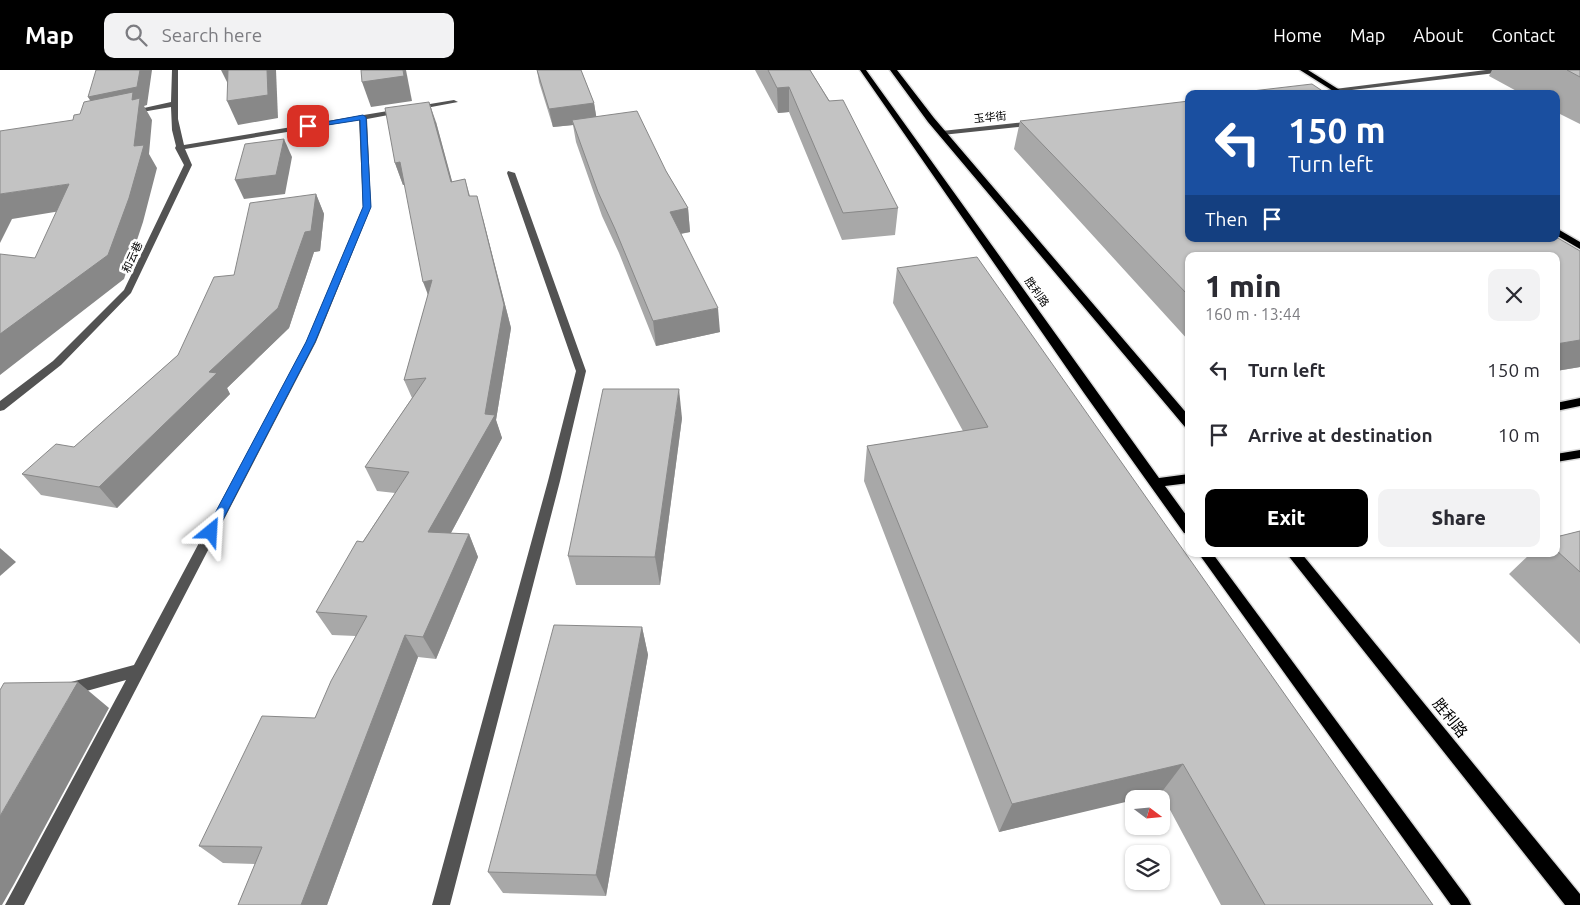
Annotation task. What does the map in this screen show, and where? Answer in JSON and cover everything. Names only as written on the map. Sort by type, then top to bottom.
[{"type":"main road","name":"胜利路","points":[[863,70],[1185,524]]},
{"type":"main road","points":[[894,70],[942,134],[1185,419]]},
{"type":"main road","points":[[1303,70],[1337,90]]},
{"type":"main road","points":[[1560,234],[1580,246]]},
{"type":"main road","points":[[1560,405],[1580,402]]},
{"type":"main road","points":[[1560,457],[1580,454]]},
{"type":"main road","points":[[1155,483],[1185,479]]},
{"type":"main road","points":[[1208,557],[1462,905]]},
{"type":"main road","name":"胜利路","points":[[1296,557],[1578,905]]},
{"type":"street","name":"和云巷","points":[[0,406],[57,363],[128,291],[188,165],[179,148],[174,104],[175,70]]},
{"type":"street","points":[[1322,90],[1504,70]]},
{"type":"street","points":[[179,148],[454,102]]},
{"type":"street","points":[[126,113],[174,104]]},
{"type":"street","points":[[14,905],[311,342],[367,207],[363,117]]},
{"type":"street","name":"玉华街","points":[[942,134],[1041,123]]},
{"type":"street","points":[[441,905],[551,491],[581,370],[512,173]]},
{"type":"street","points":[[56,692],[139,670]]},
{"type":"building","points":[[96,70],[140,70],[137,87],[88,97]]},
{"type":"building","points":[[228,70],[267,70],[268,95],[227,101]]},
{"type":"building","points":[[361,70],[403,70],[404,76],[362,82]]},
{"type":"building","points":[[537,70],[581,70],[594,103],[549,109]]},
{"type":"building","points":[[768,70],[810,70],[829,101],[843,100],[898,208],[843,213],[789,87],[777,88]]},
{"type":"building","points":[[1567,70],[1580,70],[1580,77]]},
{"type":"building","points":[[1312,84],[1321,90],[1261,90]]},
{"type":"building","points":[[133,92],[132,100],[140,98],[134,146],[144,145],[129,198],[108,255],[0,334],[0,254],[35,258],[69,184],[0,194],[0,131],[73,120],[74,115],[80,114],[84,102]]},
{"type":"building","points":[[1185,101],[1185,242],[1560,242],[1560,239],[1580,251],[1580,340],[1560,343],[1560,252],[1185,252],[1185,292],[1020,121]]},
{"type":"building","points":[[429,102],[451,182],[465,179],[469,196],[477,196],[504,305],[485,414],[495,415],[428,532],[469,534],[423,637],[405,635],[301,905],[238,905],[262,847],[199,846],[262,716],[315,718],[331,681],[367,616],[316,612],[357,541],[363,542],[409,472],[365,467],[426,378],[404,380],[432,280],[423,282],[400,162],[395,163],[385,108]]},
{"type":"building","points":[[637,111],[666,171],[688,208],[670,212],[718,308],[653,321],[598,192],[572,120]]},
{"type":"building","points":[[284,139],[276,175],[235,180],[245,144]]},
{"type":"building","points":[[316,194],[311,231],[305,232],[278,308],[209,372],[217,373],[99,487],[22,474],[56,444],[74,447],[178,355],[214,277],[234,275],[250,203]]},
{"type":"building","points":[[977,257],[1185,553],[1185,557],[1188,557],[1433,905],[1265,905],[1183,764],[1012,804],[867,446],[988,427],[897,268]]},
{"type":"building","points":[[603,389],[679,389],[655,557],[568,556]]},
{"type":"building","points":[[1580,531],[1580,572],[1560,554],[1560,536]]},
{"type":"building","points":[[554,625],[642,627],[596,875],[488,872]]},
{"type":"building","points":[[78,682],[0,816],[0,690],[4,683]]},
{"type":"route","points":[[211,532],[311,342],[367,207],[363,117],[308,126]]}]
